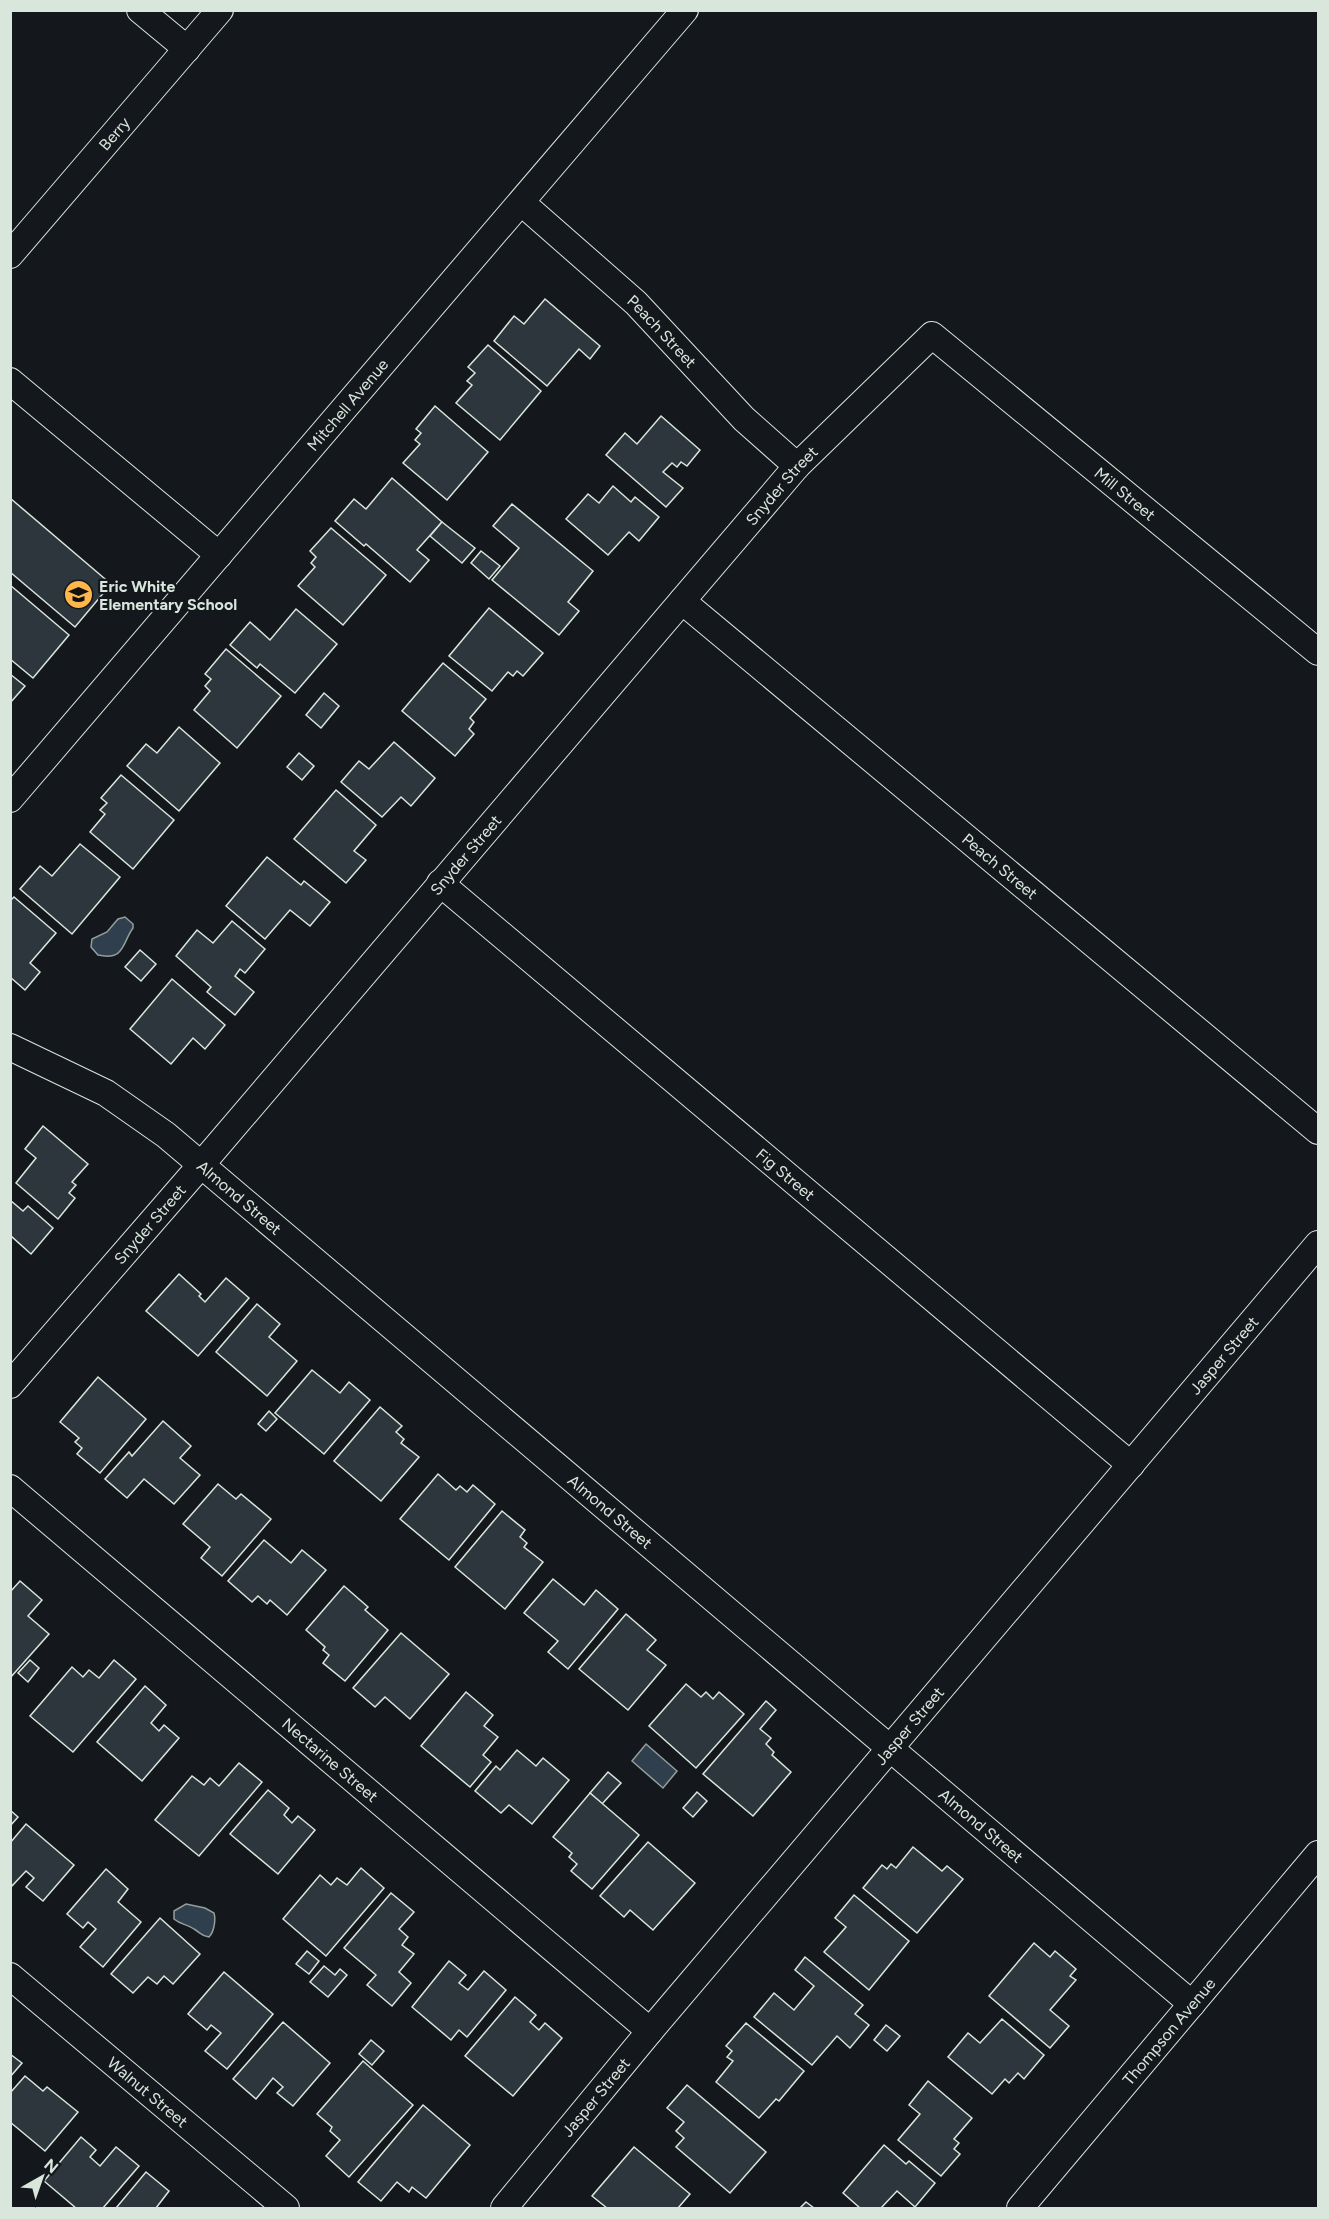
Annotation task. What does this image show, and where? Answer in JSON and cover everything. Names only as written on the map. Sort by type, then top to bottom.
[{"type":"street","points":[[140,10],[187,49]]},
{"type":"street","name":"Berry","points":[[10,255],[220,10]]},
{"type":"street","name":"Mitchell Avenue","points":[[10,799],[685,10]]},
{"type":"street","name":"Peach Street","points":[[522,203],[636,303],[744,419],[797,466]]},
{"type":"street","name":"Snyder Street","points":[[10,1385],[201,1165],[797,466],[932,336]]},
{"type":"street","name":"Mill Street","points":[[932,336],[1318,652]]},
{"type":"street","points":[[10,381],[219,555]]},
{"type":"street","name":"Peach Street","points":[[682,601],[1318,1131]]},
{"type":"street","name":"Fig Street","points":[[440,883],[1131,1465]]},
{"type":"street","name":"Almond Street","points":[[10,1047],[106,1093],[166,1135],[1192,2004]]},
{"type":"street","name":"Jasper Street","points":[[504,2208],[651,2031],[1318,1244]]},
{"type":"street","name":"Nectarine Street","points":[[10,1488],[651,2031]]},
{"type":"street","name":"Thompson Avenue","points":[[1020,2208],[1318,1854]]},
{"type":"street","name":"Walnut Street","points":[[10,1976],[286,2208]]},
{"type":"water","points":[[125,917],[133,924],[133,928],[122,949],[113,955],[98,955],[91,947],[92,939],[107,932],[118,919]]},
{"type":"water","points":[[646,1744],[677,1771],[663,1788],[632,1761]]},
{"type":"water","points":[[186,1904],[205,1908],[214,1913],[214,1926],[209,1937],[174,1919],[174,1911]]},
{"type":"building","points":[[545,299],[600,346],[590,359],[579,349],[547,386],[494,341],[514,316],[524,324]]},
{"type":"building","points":[[488,345],[541,391],[500,440],[456,403],[472,385],[467,381],[475,373],[468,367]]},
{"type":"building","points":[[435,406],[488,452],[447,500],[403,463],[420,444],[415,440],[421,433],[416,429]]},
{"type":"building","points":[[661,416],[700,450],[687,466],[681,462],[677,467],[672,463],[663,472],[683,488],[666,507],[606,455],[625,433],[637,444]]},
{"type":"building","points":[[392,478],[442,522],[417,550],[429,560],[410,582],[335,521],[354,499],[366,509]]},
{"type":"building","points":[[613,486],[631,502],[635,497],[659,517],[639,541],[629,532],[608,555],[566,519],[588,494],[599,503]]},
{"type":"building","points":[[10,498],[111,584],[75,627],[10,572]]},
{"type":"building","points":[[512,504],[593,571],[568,602],[579,611],[559,635],[492,580],[519,548],[493,526]]},
{"type":"building","points":[[442,522],[475,548],[462,563],[430,536]]},
{"type":"building","points":[[331,528],[386,575],[343,625],[298,586],[315,567],[311,563],[316,557],[310,551]]},
{"type":"building","points":[[481,551],[500,566],[489,579],[471,563]]},
{"type":"building","points":[[10,585],[69,635],[33,678],[10,659]]},
{"type":"building","points":[[489,608],[543,653],[523,676],[517,671],[513,676],[508,672],[492,691],[449,656]]},
{"type":"building","points":[[296,609],[337,644],[295,693],[260,664],[257,668],[230,645],[250,622],[270,640]]},
{"type":"building","points":[[226,649],[281,696],[237,748],[194,710],[210,691],[205,686],[211,679],[205,674]]},
{"type":"building","points":[[443,663],[486,699],[470,718],[474,722],[469,729],[474,734],[455,756],[402,711]]},
{"type":"building","points":[[10,674],[25,686],[10,703]]},
{"type":"building","points":[[324,693],[339,706],[321,728],[306,715]]},
{"type":"building","points":[[179,727],[220,763],[179,811],[127,766],[146,744],[157,753]]},
{"type":"building","points":[[394,742],[435,778],[411,806],[401,797],[382,817],[341,782],[359,761],[369,769]]},
{"type":"building","points":[[299,753],[314,766],[302,780],[287,767]]},
{"type":"building","points":[[121,775],[174,820],[133,869],[90,832],[105,814],[100,810],[107,803],[101,798]]},
{"type":"building","points":[[336,790],[376,825],[354,851],[366,860],[346,883],[294,839]]},
{"type":"building","points":[[80,844],[120,877],[72,934],[20,889],[40,866],[52,876]]},
{"type":"building","points":[[267,857],[301,885],[304,881],[330,902],[310,926],[290,910],[265,939],[226,906]]},
{"type":"building","points":[[14,897],[56,933],[30,963],[40,972],[25,990],[10,977],[10,901]]},
{"type":"building","points":[[232,921],[265,949],[245,973],[240,969],[235,976],[254,992],[235,1015],[207,992],[211,987],[176,956],[197,930],[213,943]]},
{"type":"building","points":[[140,950],[156,964],[141,981],[125,967]]},
{"type":"building","points":[[172,979],[225,1025],[205,1049],[193,1038],[171,1064],[130,1029]]},
{"type":"building","points":[[43,1126],[88,1164],[72,1182],[76,1185],[69,1193],[75,1198],[58,1219],[16,1183],[36,1158],[25,1149]]},
{"type":"building","points":[[10,1200],[23,1211],[28,1206],[53,1228],[31,1254],[12,1237],[10,1240]]},
{"type":"building","points":[[179,1274],[201,1294],[199,1296],[205,1302],[226,1278],[249,1298],[198,1356],[146,1311]]},
{"type":"building","points":[[257,1304],[280,1324],[269,1337],[297,1361],[267,1396],[216,1352]]},
{"type":"building","points":[[312,1370],[340,1393],[349,1382],[370,1400],[324,1454],[275,1413]]},
{"type":"building","points":[[98,1377],[146,1419],[100,1473],[77,1454],[82,1448],[75,1442],[79,1438],[60,1422]]},
{"type":"building","points":[[380,1407],[402,1426],[396,1432],[404,1439],[401,1443],[419,1457],[381,1501],[334,1461]]},
{"type":"building","points":[[269,1411],[277,1419],[266,1431],[258,1424]]},
{"type":"building","points":[[163,1421],[191,1446],[180,1458],[200,1475],[174,1504],[144,1479],[127,1498],[105,1479],[129,1452],[132,1456]]},
{"type":"building","points":[[438,1474],[456,1490],[460,1486],[467,1492],[473,1485],[495,1504],[449,1560],[400,1519]]},
{"type":"building","points":[[218,1484],[236,1499],[241,1494],[271,1519],[222,1576],[201,1558],[210,1547],[183,1524]]},
{"type":"building","points":[[502,1511],[525,1530],[520,1537],[527,1543],[524,1547],[543,1562],[505,1609],[455,1567]]},
{"type":"building","points":[[264,1540],[291,1563],[302,1550],[326,1570],[287,1615],[270,1600],[267,1604],[258,1596],[252,1602],[228,1581]]},
{"type":"building","points":[[553,1579],[584,1605],[596,1590],[618,1609],[568,1669],[548,1652],[558,1641],[524,1613]]},
{"type":"building","points":[[20,1581],[42,1600],[28,1616],[49,1634],[10,1678],[10,1592]]},
{"type":"building","points":[[344,1586],[368,1607],[365,1610],[388,1630],[345,1681],[323,1663],[329,1655],[323,1650],[325,1647],[306,1630]]},
{"type":"building","points":[[626,1614],[656,1640],[647,1650],[666,1665],[628,1710],[579,1669]]},
{"type":"building","points":[[401,1633],[449,1674],[410,1719],[385,1697],[375,1707],[353,1688]]},
{"type":"building","points":[[30,1660],[39,1668],[28,1682],[18,1673]]},
{"type":"building","points":[[114,1660],[136,1679],[73,1752],[30,1716],[72,1667],[83,1677],[89,1670],[99,1678]]},
{"type":"building","points":[[686,1684],[701,1697],[706,1692],[713,1699],[719,1692],[744,1714],[696,1768],[649,1726]]},
{"type":"building","points":[[145,1686],[166,1705],[151,1723],[159,1731],[164,1725],[179,1738],[142,1781],[97,1742]]},
{"type":"building","points":[[466,1692],[493,1715],[484,1726],[498,1737],[483,1755],[491,1762],[470,1787],[421,1746]]},
{"type":"building","points":[[766,1701],[776,1710],[760,1729],[771,1738],[766,1744],[774,1752],[772,1755],[791,1772],[753,1816],[703,1774]]},
{"type":"building","points":[[517,1750],[536,1766],[543,1758],[569,1780],[532,1824],[509,1805],[501,1813],[475,1791],[496,1766],[500,1770]]},
{"type":"building","points":[[239,1763],[262,1782],[199,1856],[155,1820],[192,1776],[204,1785],[210,1778],[219,1786]]},
{"type":"building","points":[[608,1772],[621,1783],[602,1804],[590,1793]]},
{"type":"building","points":[[268,1790],[289,1808],[284,1815],[292,1823],[298,1816],[315,1830],[278,1874],[230,1834]]},
{"type":"building","points":[[697,1792],[707,1801],[693,1817],[683,1808]]},
{"type":"building","points":[[590,1793],[639,1835],[592,1889],[571,1871],[577,1864],[569,1857],[572,1853],[553,1837]]},
{"type":"building","points":[[10,1810],[18,1817],[10,1826]]},
{"type":"building","points":[[26,1824],[74,1865],[43,1901],[26,1887],[34,1878],[26,1871],[10,1888],[10,1843]]},
{"type":"building","points":[[648,1842],[695,1883],[653,1930],[630,1910],[624,1917],[600,1896]]},
{"type":"building","points":[[913,1847],[942,1871],[947,1866],[963,1879],[917,1933],[863,1888],[882,1865],[887,1869],[891,1864],[896,1868]]},
{"type":"building","points":[[361,1868],[384,1888],[326,1956],[283,1919],[320,1875],[331,1885],[337,1878],[347,1885]]},
{"type":"building","points":[[106,1869],[128,1889],[118,1902],[141,1922],[103,1967],[80,1947],[96,1929],[88,1922],[83,1928],[67,1914]]},
{"type":"building","points":[[391,1893],[414,1912],[399,1929],[408,1937],[402,1945],[414,1954],[399,1972],[411,1983],[392,2006],[367,1985],[376,1975],[344,1948]]},
{"type":"building","points":[[854,1895],[909,1941],[869,1990],[824,1952],[846,1927],[835,1918]]},
{"type":"building","points":[[160,1918],[200,1954],[173,1984],[164,1976],[157,1984],[148,1977],[133,1993],[111,1974]]},
{"type":"building","points":[[1034,1943],[1050,1957],[1055,1951],[1076,1969],[1070,1976],[1076,1980],[1050,2010],[1069,2026],[1050,2048],[989,1996]]},
{"type":"building","points":[[307,1951],[319,1961],[309,1974],[296,1964]]},
{"type":"building","points":[[805,1957],[863,2005],[855,2014],[869,2025],[850,2048],[837,2036],[812,2065],[754,2017],[774,1993],[794,2010],[814,1986],[795,1970]]},
{"type":"building","points":[[449,1961],[466,1975],[459,1983],[468,1990],[484,1971],[506,1990],[467,2037],[459,2030],[451,2040],[412,2007]]},
{"type":"building","points":[[324,1966],[335,1975],[340,1969],[347,1975],[328,1997],[310,1982]]},
{"type":"building","points":[[224,1972],[273,2014],[227,2069],[205,2051],[221,2033],[211,2025],[207,2030],[188,2014]]},
{"type":"building","points":[[515,1997],[536,2015],[530,2022],[539,2030],[545,2023],[562,2038],[513,2096],[465,2056]]},
{"type":"building","points":[[1002,2019],[1044,2055],[1024,2079],[1018,2073],[1009,2083],[1005,2079],[992,2094],[948,2057],[968,2033],[980,2043]]},
{"type":"building","points":[[283,2022],[330,2063],[293,2106],[277,2093],[283,2087],[273,2078],[256,2099],[233,2079]]},
{"type":"building","points":[[746,2023],[804,2071],[779,2101],[776,2099],[759,2118],[716,2082],[733,2061],[727,2057],[732,2051],[726,2046]]},
{"type":"building","points":[[886,2025],[900,2036],[887,2051],[874,2040]]},
{"type":"building","points":[[371,2040],[384,2051],[372,2065],[359,2054]]},
{"type":"building","points":[[10,2054],[22,2063],[10,2077]]},
{"type":"building","points":[[363,2061],[413,2105],[349,2177],[326,2156],[340,2140],[330,2131],[332,2127],[317,2114]]},
{"type":"building","points":[[25,2076],[43,2091],[47,2087],[78,2112],[45,2151],[10,2122],[10,2093]]},
{"type":"building","points":[[928,2081],[972,2118],[954,2139],[959,2143],[954,2149],[960,2154],[941,2176],[898,2140],[920,2114],[909,2105]]},
{"type":"building","points":[[687,2085],[766,2152],[730,2193],[676,2147],[684,2138],[676,2131],[684,2122],[667,2108]]},
{"type":"building","points":[[423,2105],[470,2145],[426,2198],[412,2187],[409,2192],[397,2182],[381,2201],[358,2182]]},
{"type":"building","points":[[81,2137],[96,2150],[90,2157],[100,2166],[116,2147],[139,2166],[103,2208],[76,2208],[44,2181]]},
{"type":"building","points":[[884,2145],[906,2164],[909,2161],[935,2183],[915,2207],[897,2191],[881,2208],[860,2208],[843,2193]]},
{"type":"building","points":[[634,2147],[690,2194],[678,2208],[607,2208],[592,2196]]},
{"type":"building","points":[[146,2172],[169,2191],[156,2208],[116,2208]]},
{"type":"building","points":[[806,2202],[814,2208],[800,2208]]},
{"type":"place","name":"Eric White Elementary School","points":[[78,595]]}]
